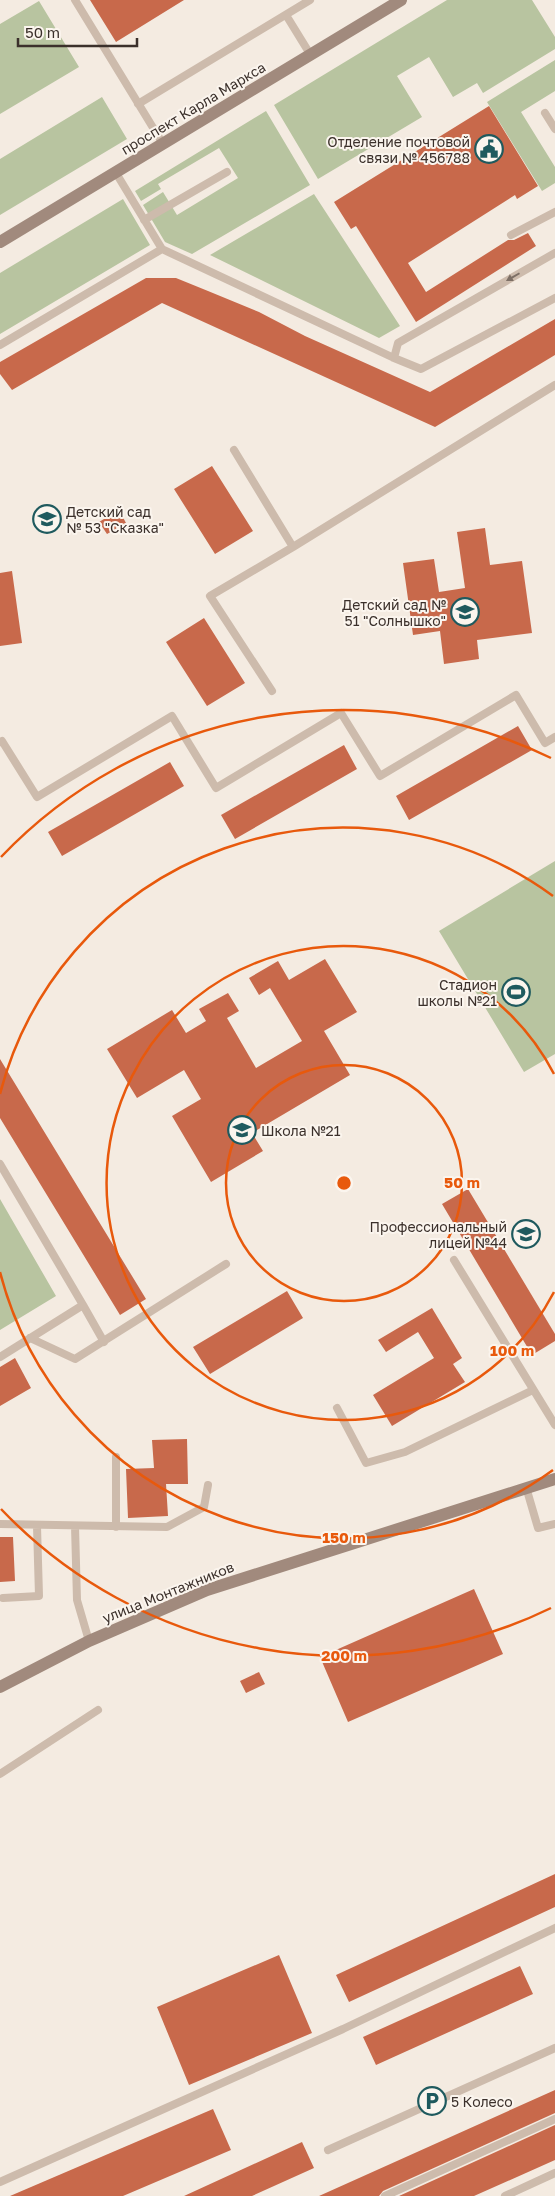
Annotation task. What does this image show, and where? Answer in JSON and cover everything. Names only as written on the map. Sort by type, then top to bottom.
[{"type":"street","name":"проспект Карла Маркса","points":[[0,242],[401,0]]},
{"type":"street","name":"улица Монтажников","points":[[0,1687],[89,1641],[207,1590],[555,1479]]},
{"type":"lane","points":[[75,0],[163,144]]},
{"type":"lane","points":[[138,104],[310,0]]},
{"type":"lane","points":[[286,15],[310,54]]},
{"type":"lane","points":[[545,113],[555,129]]},
{"type":"lane","points":[[144,220],[227,172]]},
{"type":"lane","points":[[116,173],[162,249],[421,369],[555,298]]},
{"type":"lane","points":[[511,235],[555,212]]},
{"type":"lane","points":[[0,345],[162,249]]},
{"type":"lane","points":[[394,358],[398,343],[555,253]]},
{"type":"lane","points":[[272,691],[210,596],[293,547],[555,385]]},
{"type":"lane","points":[[234,450],[293,547]]},
{"type":"lane","points":[[0,742],[2,741],[37,797],[172,716],[216,788],[342,713],[380,776],[516,695],[545,743],[555,737]]},
{"type":"lane","points":[[0,1164],[104,1342]]},
{"type":"lane","points":[[454,1260],[555,1424]]},
{"type":"lane","points":[[30,1338],[75,1360],[226,1264]]},
{"type":"lane","points":[[0,1357],[83,1305]]},
{"type":"lane","points":[[337,1408],[366,1464],[405,1452],[533,1390]]},
{"type":"lane","points":[[116,1457],[116,1527]]},
{"type":"lane","points":[[0,1524],[167,1527],[204,1507],[208,1485]]},
{"type":"lane","points":[[526,1487],[538,1528],[555,1524]]},
{"type":"lane","points":[[3,1598],[39,1596],[37,1526]]},
{"type":"lane","points":[[75,1526],[77,1600],[89,1641]]},
{"type":"lane","points":[[0,1774],[98,1710]]},
{"type":"lane","points":[[0,2182],[343,2029],[555,1928]]},
{"type":"lane","points":[[328,2150],[555,2048]]},
{"type":"lane","points":[[385,2196],[555,2119]]},
{"type":"lane","points":[[505,2196],[555,2173]]},
{"type":"green space","points":[[447,0],[532,0],[555,37],[555,49],[483,93],[477,83],[453,97],[429,57],[397,76],[422,117],[318,179],[274,105]]},
{"type":"green space","points":[[39,1],[79,67],[0,114],[0,24]]},
{"type":"green space","points":[[555,60],[555,91],[521,112],[555,167],[555,183],[542,191],[487,102]]},
{"type":"green space","points":[[102,97],[127,139],[0,215],[0,159]]},
{"type":"green space","points":[[266,111],[310,185],[192,254],[165,242],[143,205],[163,192],[177,215],[238,178],[219,148],[158,184],[161,189],[141,201],[135,191]]},
{"type":"green space","points":[[314,194],[400,326],[379,338],[210,255]]},
{"type":"green space","points":[[123,199],[150,245],[0,334],[0,273]]},
{"type":"green space","name":"Стадион школы №21","points":[[555,861],[555,1054],[524,1072],[439,931]]},
{"type":"green space","points":[[0,1199],[56,1296],[0,1330]]},
{"type":"building","points":[[90,0],[184,0],[116,42]]},
{"type":"building","points":[[489,106],[538,186],[517,199],[515,195],[408,263],[426,292],[508,240],[514,240],[528,233],[536,246],[416,322],[356,226],[351,229],[334,202]]},
{"type":"building","points":[[146,278],[176,278],[259,312],[305,336],[430,392],[555,319],[555,355],[435,427],[162,303],[12,390],[0,374],[0,362]]},
{"type":"building","points":[[212,466],[253,531],[215,554],[174,489]]},
{"type":"building","points":[[119,510],[126,523],[107,534],[99,522]]},
{"type":"building","points":[[485,528],[490,565],[522,561],[532,633],[477,640],[479,659],[444,664],[440,631],[413,635],[403,563],[434,559],[439,592],[465,588],[457,532]]},
{"type":"building","points":[[12,571],[22,643],[0,646],[0,573]]},
{"type":"building","points":[[204,618],[245,683],[207,706],[166,642]]},
{"type":"building","points":[[518,726],[532,750],[409,820],[396,796]]},
{"type":"building","points":[[344,745],[357,769],[235,839],[221,815]]},
{"type":"building","points":[[170,762],[184,786],[62,856],[48,832]]},
{"type":"building","points":[[325,959],[357,1012],[324,1031],[350,1075],[252,1133],[263,1151],[211,1182],[172,1116],[201,1099],[184,1070],[137,1098],[107,1049],[172,1010],[186,1033],[206,1021],[199,1009],[228,993],[239,1011],[227,1018],[256,1068],[302,1041],[270,988],[259,995],[249,978],[278,961],[289,980]]},
{"type":"building","points":[[0,1059],[146,1299],[120,1315],[0,1118]]},
{"type":"building","points":[[468,1189],[555,1334],[555,1341],[532,1355],[442,1204]]},
{"type":"building","points":[[287,1291],[303,1318],[210,1374],[193,1347]]},
{"type":"building","points":[[432,1308],[462,1358],[453,1364],[465,1382],[392,1426],[373,1395],[434,1358],[418,1332],[386,1352],[378,1340]]},
{"type":"building","points":[[15,1358],[31,1388],[0,1406],[0,1367]]},
{"type":"building","points":[[187,1439],[188,1484],[166,1484],[168,1516],[128,1518],[126,1469],[154,1468],[152,1440]]},
{"type":"building","points":[[0,1537],[13,1537],[15,1581],[0,1582]]},
{"type":"building","points":[[474,1589],[503,1654],[348,1722],[320,1657]]},
{"type":"building","points":[[259,1672],[265,1684],[246,1693],[240,1681]]},
{"type":"building","points":[[555,1874],[555,1907],[349,2002],[336,1975]]},
{"type":"building","points":[[279,1955],[312,2033],[189,2085],[157,2007]]},
{"type":"building","points":[[520,1966],[533,1994],[376,2065],[363,2037]]},
{"type":"building","points":[[555,2090],[555,2113],[383,2191],[379,2196],[319,2196]]},
{"type":"building","points":[[213,2109],[231,2150],[123,2196],[10,2196]]},
{"type":"building","points":[[555,2125],[555,2160],[474,2196],[399,2196]]},
{"type":"building","points":[[302,2142],[314,2168],[252,2196],[184,2196]]},
{"type":"place","name":"Отделение почтовой связи № 456788","points":[[489,149]]},
{"type":"place","name":"Детский сад № 53 \"Сказка\"","points":[[47,519]]},
{"type":"place","name":"Детский сад № 51 \"Солнышко\"","points":[[465,612]]},
{"type":"place","name":"Стадион школы №21","points":[[516,992]]},
{"type":"place","name":"Школа №21","points":[[242,1130]]},
{"type":"place","name":"Профессиональный лицей №44","points":[[526,1234]]},
{"type":"place","name":"5 Колесо","points":[[432,2101]]}]
